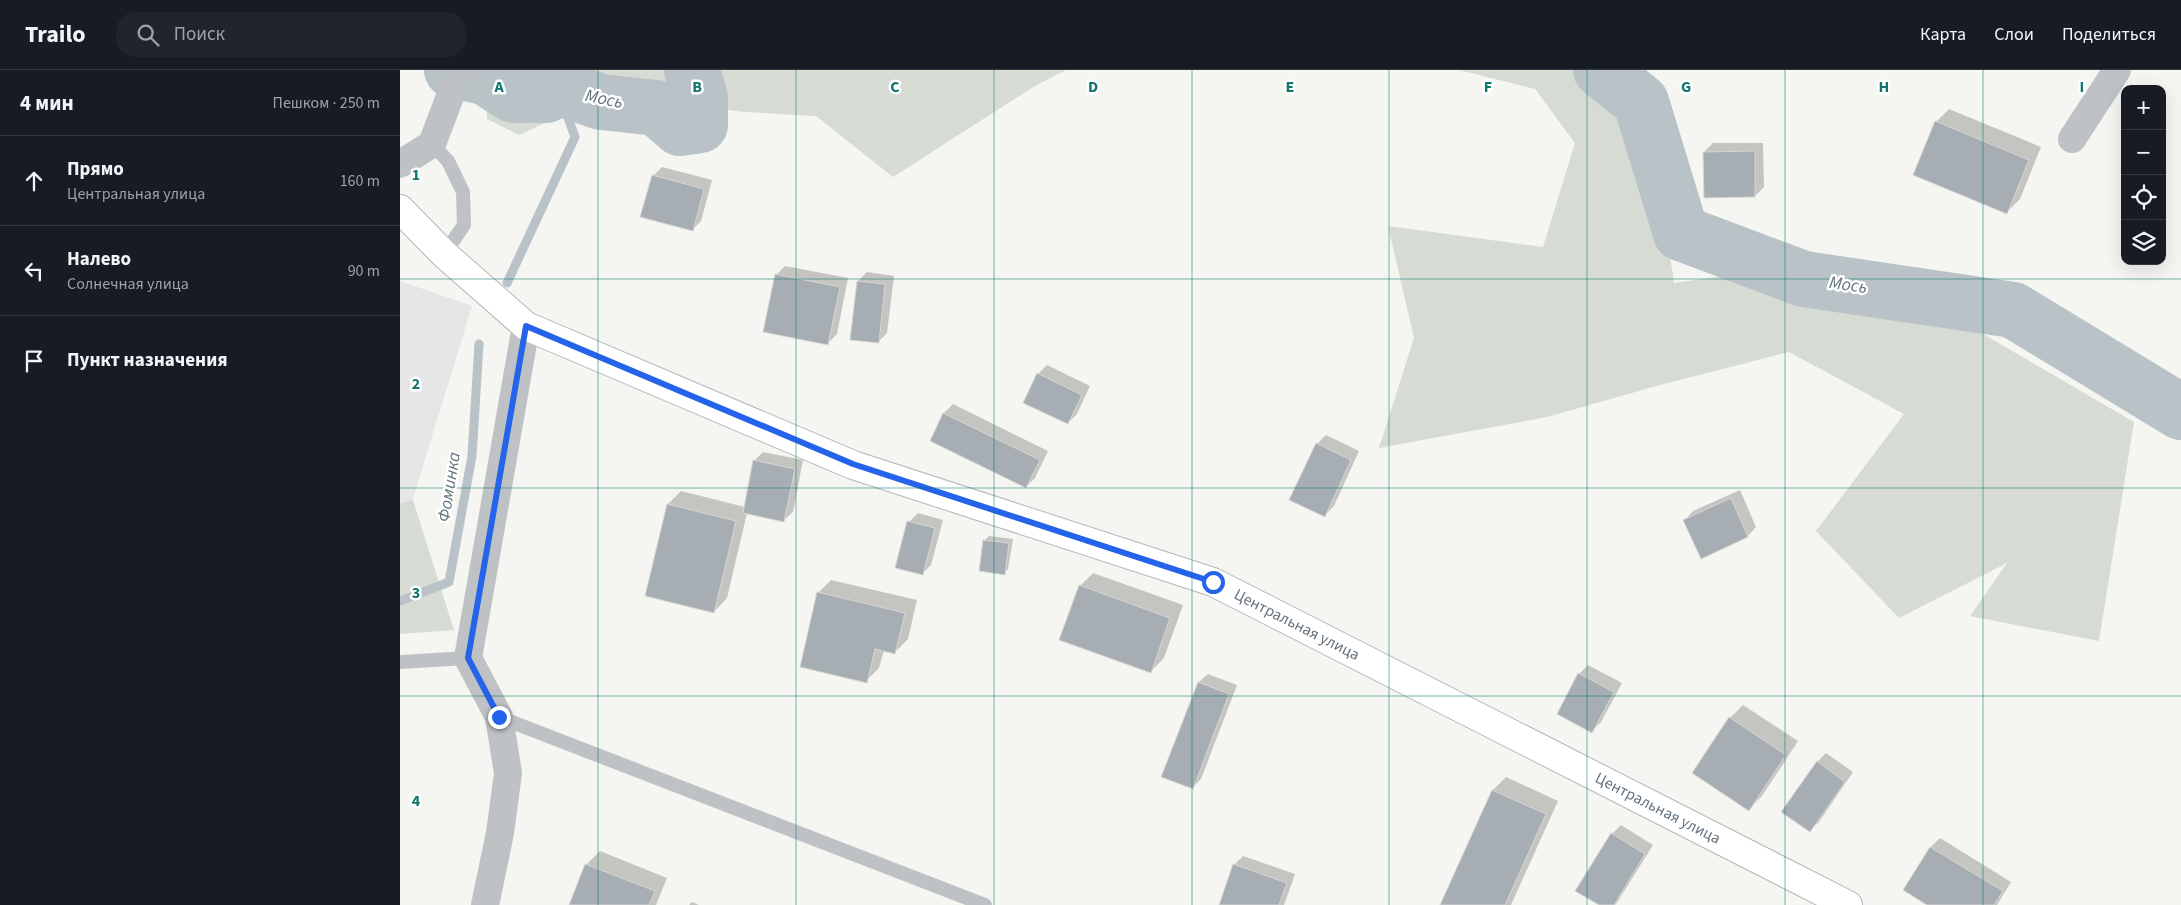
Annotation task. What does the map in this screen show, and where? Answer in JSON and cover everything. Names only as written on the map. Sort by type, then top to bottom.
[{"type":"street","points":[[2072,139],[2117,70]]},
{"type":"street","points":[[400,164],[432,144],[455,81]]},
{"type":"street","name":"Центральная улица","points":[[400,209],[444,254],[526,326],[853,464],[1213,582],[1848,905]]},
{"type":"street","points":[[485,905],[500,833],[508,773],[499,717],[468,658],[526,326]]},
{"type":"lane","points":[[432,144],[448,161],[464,192],[464,225],[444,254]]},
{"type":"lane","points":[[400,662],[468,658]]},
{"type":"lane","points":[[499,717],[984,905]]},
{"type":"shaded area","points":[[491,70],[1066,70],[1033,87],[893,177],[816,116],[746,112],[600,97],[519,135],[487,119],[485,77]]},
{"type":"shaded area","points":[[1459,70],[1619,70],[1654,145],[1674,283],[1853,258],[2134,422],[2099,641],[1970,616],[2007,563],[1899,618],[1816,531],[1904,414],[1789,352],[1660,385],[1547,417],[1379,448],[1414,338],[1388,226],[1543,247],[1575,143],[1535,89]]},
{"type":"shaded area","points":[[400,281],[472,306],[400,541]]},
{"type":"shaded area","points":[[413,500],[454,630],[400,634],[400,503]]},
{"type":"building","points":[[1935,121],[2029,160],[2007,214],[1913,175]]},
{"type":"building","points":[[1755,151],[1755,197],[1704,198],[1703,152]]},
{"type":"building","points":[[652,175],[704,189],[693,231],[640,217]]},
{"type":"building","points":[[775,274],[840,287],[828,345],[763,332]]},
{"type":"building","points":[[857,281],[885,284],[879,343],[850,340]]},
{"type":"building","points":[[1037,373],[1082,395],[1068,424],[1023,403]]},
{"type":"building","points":[[943,413],[1040,460],[1026,488],[930,441]]},
{"type":"building","points":[[1316,443],[1351,460],[1325,517],[1289,500]]},
{"type":"building","points":[[753,460],[795,469],[784,522],[743,513]]},
{"type":"building","points":[[1731,498],[1748,537],[1701,559],[1683,520]]},
{"type":"building","points":[[667,504],[736,521],[714,613],[645,596]]},
{"type":"building","points":[[907,521],[935,528],[923,575],[895,568]]},
{"type":"building","points":[[983,540],[1009,543],[1005,575],[979,571]]},
{"type":"building","points":[[1079,585],[1170,618],[1151,673],[1059,640]]},
{"type":"building","points":[[817,592],[905,613],[895,654],[875,649],[867,683],[800,667]]},
{"type":"building","points":[[1578,673],[1614,692],[1592,733],[1557,714]]},
{"type":"building","points":[[1198,682],[1229,694],[1193,789],[1161,777]]},
{"type":"building","points":[[1729,717],[1786,755],[1749,811],[1692,773]]},
{"type":"building","points":[[1817,761],[1845,782],[1810,832],[1781,812]]},
{"type":"building","points":[[1492,790],[1546,814],[1505,905],[1440,905]]},
{"type":"building","points":[[1611,833],[1645,854],[1614,905],[1599,905],[1575,891]]},
{"type":"building","points":[[1930,847],[2003,891],[1994,905],[1927,905],[1903,890]]},
{"type":"building","points":[[585,864],[655,891],[649,905],[569,905]]},
{"type":"building","points":[[1233,864],[1287,883],[1279,905],[1219,905]]},
{"type":"waterway","name":"Мось","points":[[452,70],[485,77],[513,95],[546,95],[557,87],[601,102],[657,108],[680,128],[700,125],[700,98],[692,70]]},
{"type":"waterway","name":"Мось","points":[[1601,70],[1641,102],[1681,233],[1804,279],[2013,310],[2181,412]]},
{"type":"waterway","name":"Фоминка","points":[[507,283],[575,137],[557,87]]},
{"type":"waterway","name":"Фоминка","points":[[400,601],[449,582],[472,456],[479,344]]},
{"type":"route","points":[[499,717],[468,658],[526,326],[853,464],[1213,582]]}]
